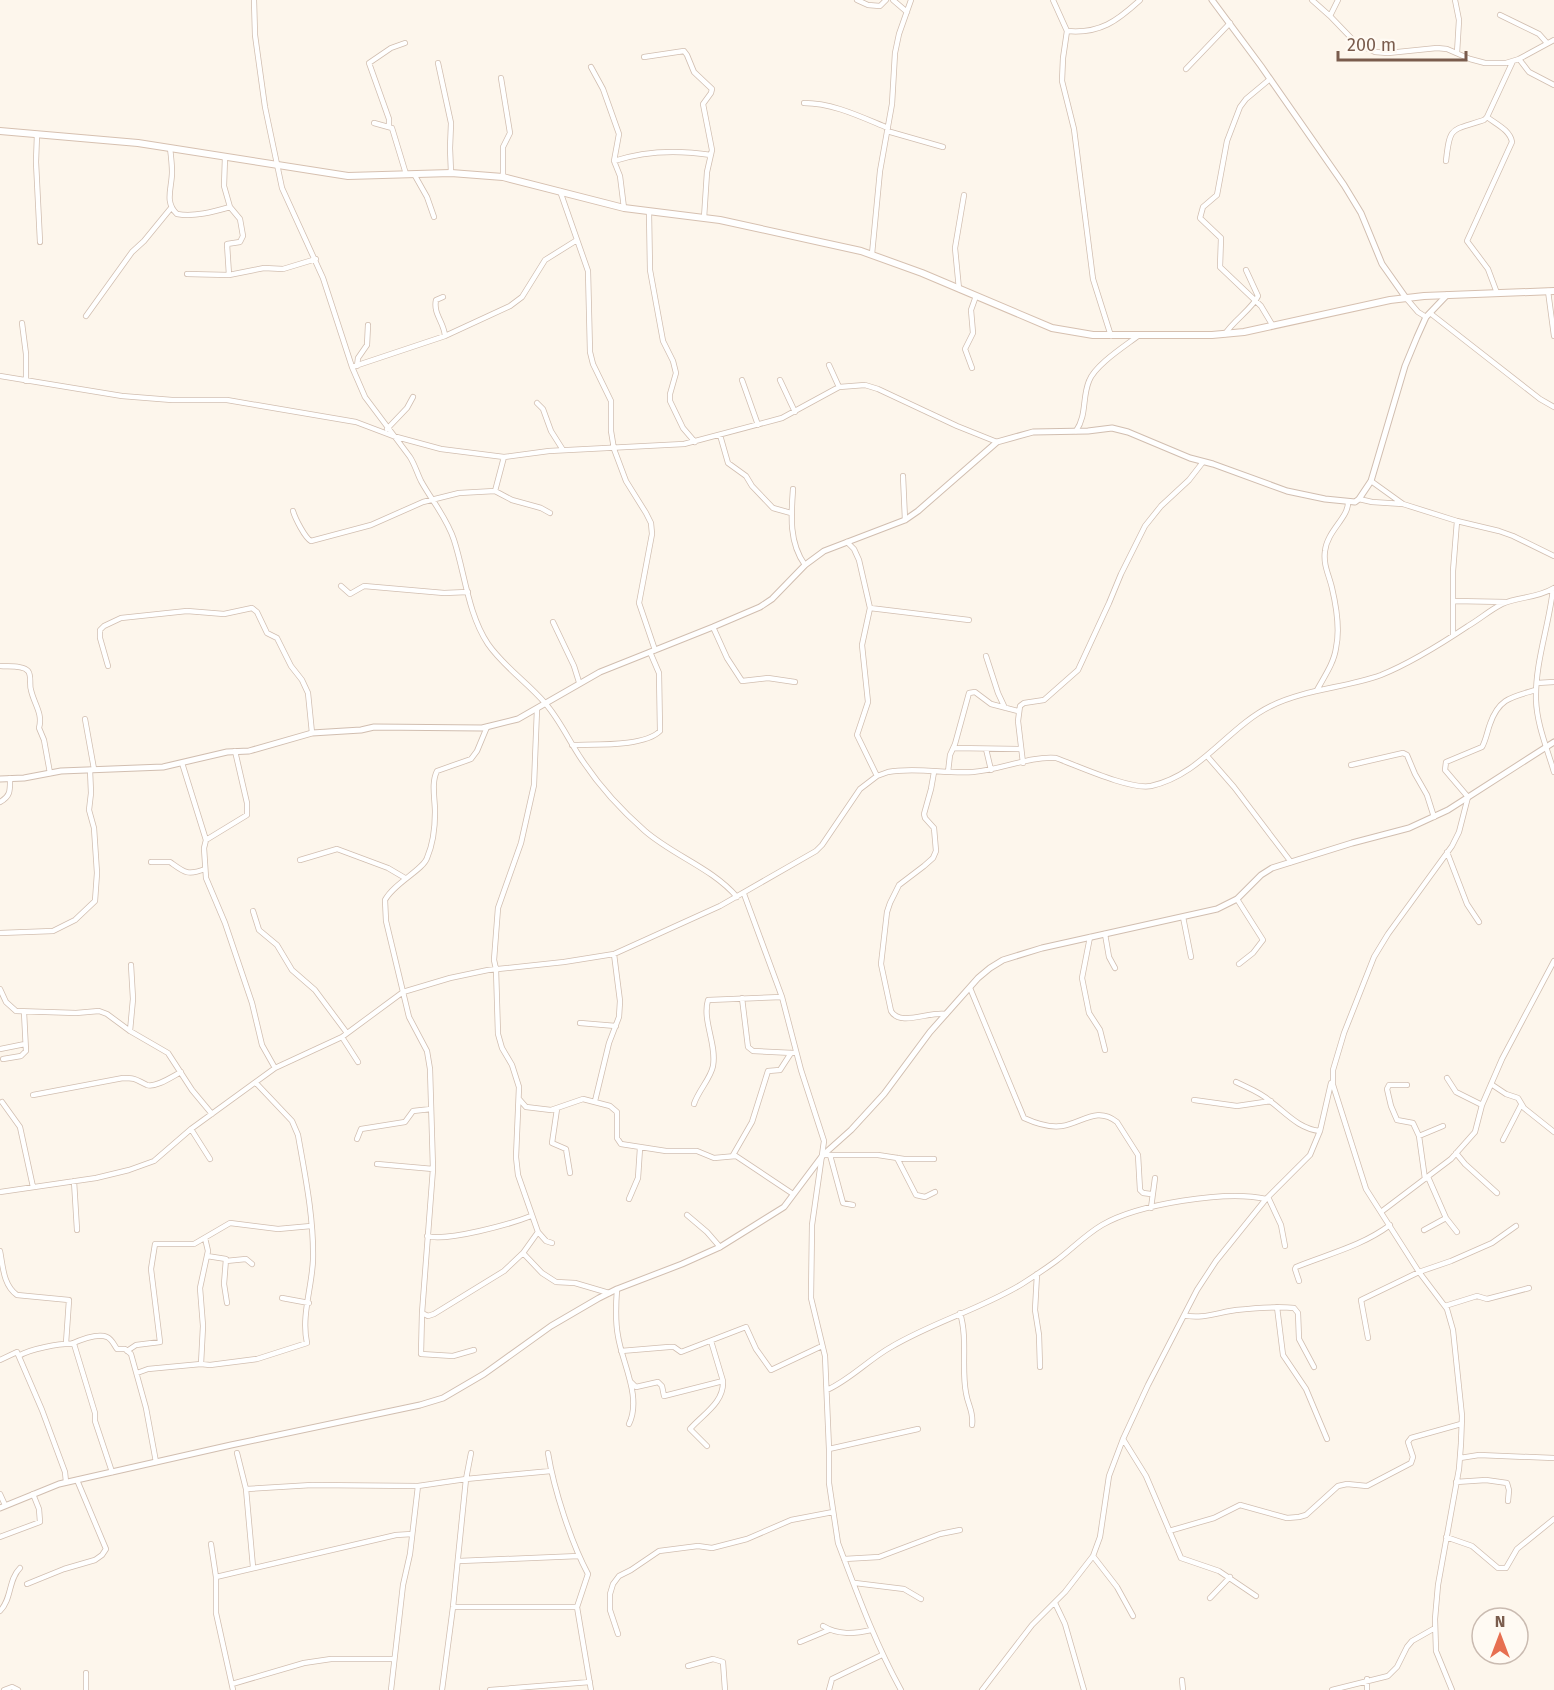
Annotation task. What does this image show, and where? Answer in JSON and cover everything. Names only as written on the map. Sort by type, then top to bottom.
[{"type":"main road","points":[[0,131],[170,148],[348,176],[451,173],[503,177],[624,208],[704,218],[872,255],[1062,331],[1111,336],[1225,334],[1273,326],[1374,302],[1447,295],[1551,291]]},
{"type":"street","points":[[254,0],[255,35],[265,107],[287,200],[316,260],[365,397],[410,457],[420,480],[447,522],[455,541],[475,620],[489,645],[513,674],[545,703],[596,780],[620,808],[647,833],[711,874],[737,897]]},
{"type":"street","points":[[857,0],[876,7],[886,0]]},
{"type":"street","points":[[893,0],[907,12]]},
{"type":"street","points":[[872,255],[879,178],[892,96],[895,53],[911,0]]},
{"type":"street","points":[[1053,0],[1067,31],[1062,81],[1074,129],[1093,279],[1111,336]]},
{"type":"street","points":[[1067,31],[1086,32],[1106,26],[1140,0]]},
{"type":"street","points":[[1212,0],[1344,185],[1361,213],[1382,264],[1406,298],[1418,312],[1428,315],[1554,407]]},
{"type":"street","points":[[1312,0],[1356,43],[1388,54],[1437,48],[1485,63],[1516,60],[1554,40]]},
{"type":"street","points":[[1330,16],[1338,0]]},
{"type":"street","points":[[1455,0],[1459,20],[1457,53]]},
{"type":"street","points":[[1500,15],[1539,34],[1547,43]]},
{"type":"street","points":[[1186,69],[1230,23]]},
{"type":"street","points":[[389,126],[389,119],[369,63],[391,48],[405,43]]},
{"type":"street","points":[[644,57],[684,51],[694,72],[712,89],[703,104],[711,146],[704,218]]},
{"type":"street","points":[[1516,60],[1529,72],[1554,85]]},
{"type":"street","points":[[1446,161],[1449,137],[1454,130],[1487,117],[1516,60]]},
{"type":"street","points":[[438,63],[452,123],[451,173]]},
{"type":"street","points":[[591,68],[603,89],[619,134],[614,161],[620,176],[624,208]]},
{"type":"street","points":[[501,78],[510,133],[503,147],[503,177]]},
{"type":"street","points":[[1270,79],[1240,107],[1227,141],[1217,195],[1203,207],[1200,219],[1221,238],[1220,267],[1256,301],[1273,326]]},
{"type":"street","points":[[804,103],[821,104],[849,112],[887,130],[943,147]]},
{"type":"street","points":[[1487,117],[1510,134],[1512,142],[1467,241],[1488,268],[1497,293]]},
{"type":"street","points":[[375,123],[389,126],[394,132],[406,174]]},
{"type":"street","points":[[37,134],[40,242]]},
{"type":"street","points":[[170,148],[172,175],[169,198],[171,208],[177,214],[210,213],[230,207]]},
{"type":"street","points":[[614,161],[634,154],[711,155]]},
{"type":"street","points":[[225,157],[223,176],[230,207],[240,219],[243,236],[240,242],[227,244],[229,274]]},
{"type":"street","points":[[414,174],[427,197],[434,216]]},
{"type":"street","points":[[560,191],[588,271],[590,352],[593,364],[611,401],[611,431],[614,449],[626,481],[651,523],[652,534],[639,603],[659,674],[661,701],[660,731],[656,735],[642,740],[572,745]]},
{"type":"street","points":[[959,289],[955,248],[964,195]]},
{"type":"street","points":[[86,316],[132,252],[171,208]]},
{"type":"street","points":[[650,212],[650,270],[663,341],[676,373],[670,401],[683,428],[695,442]]},
{"type":"street","points":[[354,367],[445,336],[517,302],[545,260],[577,240]]},
{"type":"street","points":[[187,274],[229,274],[264,268],[283,269],[316,260]]},
{"type":"street","points":[[1225,334],[1256,301],[1257,292],[1246,270]]},
{"type":"street","points":[[1551,291],[1549,314],[1554,336]]},
{"type":"street","points":[[1359,499],[1371,481],[1405,366],[1428,315],[1447,295]]},
{"type":"street","points":[[972,368],[965,349],[973,333],[971,310],[976,296]]},
{"type":"street","points":[[443,297],[436,300],[435,310],[445,329],[445,336]]},
{"type":"street","points":[[22,323],[26,354],[26,381]]},
{"type":"street","points":[[354,367],[367,345],[368,325]]},
{"type":"street","points":[[1076,431],[1083,418],[1089,378],[1101,365],[1138,336]]},
{"type":"street","points":[[829,365],[838,387]]},
{"type":"street","points":[[0,376],[122,396],[172,400],[227,400],[356,422],[393,436],[441,449],[504,457],[563,450],[667,446],[695,442],[782,418],[838,387],[865,385],[872,386],[997,442]]},
{"type":"street","points":[[741,380],[758,425]]},
{"type":"street","points":[[780,380],[795,412]]},
{"type":"street","points":[[387,429],[413,397]]},
{"type":"street","points":[[537,403],[543,409],[551,431],[563,450]]},
{"type":"street","points":[[0,779],[50,773],[163,766],[235,751],[258,749],[312,733],[361,730],[374,726],[487,727],[518,719],[600,672],[713,627],[766,603],[805,565],[824,551],[905,520],[997,442],[1033,432],[1119,429],[1190,458],[1287,491],[1348,502],[1359,499],[1403,504],[1513,536],[1554,556]]},
{"type":"street","points":[[720,435],[728,463],[746,476],[752,486],[773,508],[791,513]]},
{"type":"street","points":[[495,491],[504,457]]},
{"type":"street","points":[[1023,762],[1018,711],[1020,706],[1024,703],[1044,700],[1078,670],[1145,526],[1203,462]]},
{"type":"street","points":[[903,476],[905,520]]},
{"type":"street","points":[[1371,481],[1403,504]]},
{"type":"street","points":[[793,489],[791,513],[794,544],[805,565]]},
{"type":"street","points":[[293,511],[304,536],[311,541],[371,525],[423,502],[452,494],[495,491],[512,500],[541,508],[550,513]]},
{"type":"street","points":[[1317,690],[1332,661],[1337,641],[1332,588],[1324,564],[1325,551],[1330,533],[1348,509],[1348,502]]},
{"type":"street","points":[[1453,636],[1453,571],[1457,521]]},
{"type":"street","points":[[847,542],[854,549],[859,560],[870,608],[861,645],[868,702],[857,735],[877,776]]},
{"type":"street","points":[[341,586],[350,594],[364,586],[444,592],[468,591]]},
{"type":"street","points":[[1454,601],[1507,602],[1534,597],[1553,588]]},
{"type":"street","points":[[1553,588],[1536,690],[1539,725],[1554,772]]},
{"type":"street","points":[[0,1192],[129,1170],[154,1161],[191,1129],[275,1068],[345,1035],[403,992],[450,978],[496,969],[614,954],[744,894],[816,851],[860,789],[877,776],[896,771],[991,770],[1035,759],[1056,758],[1120,781],[1152,786],[1173,778],[1208,756],[1244,724],[1269,707],[1317,690],[1382,674],[1453,636],[1507,602]]},
{"type":"street","points":[[108,666],[100,630],[121,618],[187,611],[224,614],[252,608],[257,612],[267,633],[277,638],[291,666],[302,680],[308,693],[312,733]]},
{"type":"street","points":[[870,608],[969,620]]},
{"type":"street","points":[[553,622],[579,682]]},
{"type":"street","points":[[713,627],[727,658],[741,681],[768,678],[795,682]]},
{"type":"street","points":[[986,656],[1005,708]]},
{"type":"street","points":[[0,666],[22,667],[28,670],[31,692],[38,704],[39,728],[44,740],[50,773]]},
{"type":"street","points":[[1537,684],[1554,682]]},
{"type":"street","points":[[1468,797],[1445,770],[1446,762],[1482,747],[1494,713],[1502,702],[1536,690]]},
{"type":"street","points":[[948,772],[950,755],[969,693],[975,692],[991,704],[1018,711]]},
{"type":"street","points":[[537,709],[534,785],[521,843],[498,908],[494,960],[498,1034],[519,1087],[517,1166],[522,1189],[538,1232],[552,1243]]},
{"type":"street","points":[[0,933],[53,931],[75,920],[95,901],[97,873],[93,819],[89,810],[92,770],[85,719]]},
{"type":"street","points":[[474,1350],[453,1356],[421,1354],[433,1170],[430,1069],[427,1051],[410,1017],[403,992],[386,921],[385,900],[405,878],[425,862],[430,849],[435,820],[434,782],[437,771],[471,759],[487,727]]},
{"type":"street","points":[[0,1494],[3,1506],[66,1482],[420,1405],[443,1398],[484,1374],[550,1326],[617,1288],[720,1247],[784,1207],[827,1155],[884,1094],[918,1046],[946,1014],[990,968],[1003,960],[1090,937],[1217,909],[1237,899],[1265,872],[1352,843],[1395,833],[1434,817],[1554,742]]},
{"type":"street","points":[[954,748],[1021,749]]},
{"type":"street","points":[[986,749],[991,770]]},
{"type":"street","points":[[206,840],[247,815],[247,803],[235,751]]},
{"type":"street","points":[[1351,765],[1402,753],[1407,755],[1427,795],[1434,817]]},
{"type":"street","points":[[1208,756],[1291,862]]},
{"type":"street","points":[[182,763],[206,840],[204,848],[206,878],[225,923],[252,1004],[262,1045],[275,1068]]},
{"type":"street","points":[[934,772],[924,814],[934,828],[936,851],[933,858],[904,880],[894,893],[887,912],[881,964],[894,1016],[901,1019],[933,1013],[946,1014]]},
{"type":"street","points":[[0,802],[10,793],[10,778]]},
{"type":"street","points":[[982,1690],[1032,1625],[1055,1603],[1093,1556],[1100,1537],[1109,1476],[1148,1385],[1197,1290],[1216,1261],[1267,1198],[1310,1155],[1320,1131],[1344,1033],[1374,957],[1388,934],[1448,852],[1459,832],[1468,797]]},
{"type":"street","points":[[300,860],[337,849],[388,868],[405,878]]},
{"type":"street","points":[[1448,852],[1467,904],[1479,922]]},
{"type":"street","points":[[151,862],[170,862],[186,873],[205,869]]},
{"type":"street","points":[[744,894],[783,997],[794,1053],[823,1135],[827,1155],[843,1203],[853,1205]]},
{"type":"street","points":[[1237,899],[1263,940],[1253,953],[1239,964]]},
{"type":"street","points":[[253,911],[259,930],[274,942],[292,970],[315,990],[345,1035],[358,1062]]},
{"type":"street","points":[[1183,917],[1191,957]]},
{"type":"street","points":[[1105,934],[1109,957],[1115,968]]},
{"type":"street","points":[[1090,937],[1082,978],[1089,1014],[1100,1030],[1105,1050]]},
{"type":"street","points":[[595,1101],[609,1043],[619,1017],[620,1000],[614,954]]},
{"type":"street","points":[[1381,1212],[1456,1153],[1474,1132],[1482,1105],[1506,1048],[1554,961]]},
{"type":"street","points":[[130,1031],[133,999],[131,965]]},
{"type":"street","points":[[970,988],[1024,1118],[1047,1126],[1064,1126],[1091,1116],[1113,1119],[1138,1155],[1140,1190],[1143,1193],[1152,1194]]},
{"type":"street","points":[[0,990],[10,1007],[16,1011],[76,1013],[99,1011],[168,1053],[212,1114]]},
{"type":"street","points":[[694,1104],[713,1066],[706,1002],[708,1000],[783,997]]},
{"type":"street","points":[[742,998],[748,1047],[753,1051],[794,1053]]},
{"type":"street","points":[[3,1059],[24,1054],[24,1012]]},
{"type":"street","points":[[580,1023],[616,1026]]},
{"type":"street","points":[[0,1048],[25,1044]]},
{"type":"street","points":[[733,1155],[752,1122],[768,1071],[780,1070],[794,1053]]},
{"type":"street","points":[[33,1095],[123,1078],[135,1078],[148,1085],[154,1085],[181,1072]]},
{"type":"street","points":[[1332,1078],[1366,1189],[1419,1272],[1445,1306],[1453,1330],[1461,1424],[1460,1458],[1438,1585],[1435,1628],[1439,1661],[1452,1690]]},
{"type":"street","points":[[1447,1078],[1456,1092],[1482,1105]]},
{"type":"street","points":[[1236,1082],[1255,1090],[1298,1124],[1320,1131]]},
{"type":"street","points":[[137,1373],[148,1369],[201,1364],[218,1365],[257,1359],[307,1343],[305,1326],[313,1261],[306,1180],[295,1126],[256,1083]]},
{"type":"street","points":[[1491,1084],[1506,1094],[1518,1098],[1521,1105],[1554,1132]]},
{"type":"street","points":[[1407,1085],[1389,1085],[1388,1096],[1397,1120],[1413,1123],[1419,1136],[1426,1178],[1446,1218],[1457,1232]]},
{"type":"street","points":[[519,1100],[526,1107],[550,1110],[575,1100],[595,1101],[610,1106],[617,1112],[617,1138],[621,1144],[666,1151],[691,1150],[714,1158],[733,1155],[794,1194]]},
{"type":"street","points":[[1194,1100],[1238,1106],[1271,1101]]},
{"type":"street","points":[[2,1102],[20,1127],[33,1187]]},
{"type":"street","points":[[1503,1140],[1521,1105]]},
{"type":"street","points":[[357,1139],[361,1129],[405,1122],[413,1111],[431,1109]]},
{"type":"street","points":[[557,1109],[552,1143],[566,1149],[570,1173]]},
{"type":"street","points":[[1419,1136],[1443,1126]]},
{"type":"street","points":[[191,1129],[210,1159]]},
{"type":"street","points":[[629,1199],[638,1178],[640,1148]]},
{"type":"street","points":[[1456,1153],[1497,1193]]},
{"type":"street","points":[[827,1155],[878,1155],[934,1159]]},
{"type":"street","points":[[827,1155],[812,1225],[810,1255],[811,1298],[822,1346],[827,1390],[829,1484],[832,1512],[836,1535],[871,1630],[901,1690]]},
{"type":"street","points":[[897,1158],[916,1196],[925,1197],[935,1192]]},
{"type":"street","points":[[377,1164],[433,1170]]},
{"type":"street","points":[[1151,1208],[1155,1178]]},
{"type":"street","points":[[74,1181],[77,1230]]},
{"type":"street","points":[[827,1390],[840,1384],[889,1347],[988,1302],[1037,1274],[1102,1225],[1116,1218],[1151,1208],[1214,1197],[1267,1198]]},
{"type":"street","points":[[1267,1198],[1281,1225],[1285,1246]]},
{"type":"street","points":[[687,1215],[720,1247]]},
{"type":"street","points":[[427,1236],[445,1238],[511,1224],[531,1216]]},
{"type":"street","points":[[1424,1230],[1446,1218]]},
{"type":"street","points":[[127,1351],[136,1345],[160,1342],[151,1269],[155,1244],[194,1244],[230,1223],[278,1229],[311,1226]]},
{"type":"street","points":[[1299,1281],[1295,1271],[1296,1267],[1360,1243],[1390,1225]]},
{"type":"street","points":[[1368,1338],[1361,1300],[1419,1272],[1492,1243],[1516,1226]]},
{"type":"street","points":[[422,1313],[428,1316],[434,1314],[504,1271],[523,1253],[538,1232]]},
{"type":"street","points":[[201,1364],[203,1326],[200,1288],[208,1246],[205,1238]]},
{"type":"street","points":[[0,1251],[1,1264],[10,1291],[17,1295],[69,1300],[69,1344]]},
{"type":"street","points":[[523,1253],[542,1273],[556,1282],[575,1283],[609,1293]]},
{"type":"street","points":[[207,1256],[226,1261],[246,1259],[252,1264]]},
{"type":"street","points":[[226,1261],[224,1284],[227,1303]]},
{"type":"street","points":[[1037,1274],[1035,1310],[1040,1366]]},
{"type":"street","points":[[617,1288],[617,1334],[630,1381],[632,1409],[629,1424]]},
{"type":"street","points":[[1445,1306],[1472,1297],[1487,1299],[1529,1288]]},
{"type":"street","points":[[282,1298],[309,1303]]},
{"type":"street","points":[[1184,1315],[1195,1317],[1237,1310],[1277,1307],[1296,1310],[1299,1339],[1314,1367]]},
{"type":"street","points":[[1277,1307],[1282,1352],[1306,1389],[1327,1438]]},
{"type":"street","points":[[960,1313],[964,1334],[965,1388],[973,1412],[972,1425]]},
{"type":"street","points":[[621,1351],[674,1347],[681,1352],[746,1327],[756,1350],[771,1370],[822,1346]]},
{"type":"street","points":[[19,1356],[23,1353],[105,1336],[110,1338],[117,1349],[131,1354],[155,1446],[156,1462]]},
{"type":"street","points":[[707,1446],[690,1429],[715,1404],[722,1392],[723,1381],[711,1341]]},
{"type":"street","points":[[69,1344],[74,1344],[78,1355],[95,1420],[112,1472]]},
{"type":"street","points":[[0,1360],[17,1352],[42,1410],[65,1472],[66,1482]]},
{"type":"street","points":[[630,1381],[636,1388],[658,1382],[662,1386],[664,1396],[723,1381]]},
{"type":"street","points":[[1169,1531],[1214,1518],[1240,1505],[1287,1518],[1306,1515],[1338,1486],[1347,1484],[1367,1486],[1411,1463],[1413,1457],[1408,1442],[1411,1438],[1461,1424]]},
{"type":"street","points":[[829,1449],[918,1429]]},
{"type":"street","points":[[1123,1439],[1146,1476],[1181,1558],[1219,1571],[1256,1596]]},
{"type":"street","points":[[237,1454],[246,1489],[253,1567]]},
{"type":"street","points":[[442,1690],[459,1561],[466,1479],[471,1454]]},
{"type":"street","points":[[548,1454],[551,1472],[579,1556],[588,1574],[577,1607],[591,1690]]},
{"type":"street","points":[[1460,1458],[1479,1455],[1554,1458]]},
{"type":"street","points":[[246,1489],[312,1485],[418,1486],[466,1479],[551,1472]]},
{"type":"street","points":[[27,1584],[64,1569],[95,1560],[106,1549],[76,1480]]},
{"type":"street","points":[[1456,1482],[1486,1480],[1507,1483],[1508,1501]]},
{"type":"street","points":[[391,1690],[403,1585],[410,1554],[418,1486]]},
{"type":"street","points":[[0,1537],[40,1522],[39,1509],[33,1494]]},
{"type":"street","points":[[618,1634],[610,1610],[610,1594],[613,1584],[619,1576],[659,1551],[717,1546],[747,1539],[791,1520],[832,1512]]},
{"type":"street","points":[[1446,1537],[1472,1546],[1498,1568],[1506,1568],[1517,1549],[1554,1519]]},
{"type":"street","points":[[844,1559],[879,1557],[940,1534],[960,1530]]},
{"type":"street","points":[[216,1577],[396,1534],[412,1534]]},
{"type":"street","points":[[211,1544],[216,1577],[216,1614],[232,1687],[304,1663],[331,1659],[394,1659]]},
{"type":"street","points":[[459,1561],[579,1556]]},
{"type":"street","points":[[1093,1556],[1117,1587],[1133,1616]]},
{"type":"street","points":[[0,1611],[7,1602],[14,1574],[20,1568]]},
{"type":"street","points":[[1210,1598],[1230,1577]]},
{"type":"street","points":[[855,1583],[904,1588],[921,1599]]},
{"type":"street","points":[[1055,1603],[1065,1624],[1084,1690]]},
{"type":"street","points":[[453,1607],[577,1607]]},
{"type":"street","points":[[823,1626],[829,1630],[850,1633],[871,1630]]},
{"type":"street","points":[[1332,1690],[1388,1676],[1393,1672],[1412,1641],[1435,1628]]},
{"type":"street","points":[[800,1642],[829,1630]]},
{"type":"street","points":[[829,1690],[832,1679],[882,1655]]},
{"type":"street","points":[[688,1666],[713,1659],[723,1662],[725,1690]]},
{"type":"street","points":[[86,1673],[86,1690]]},
{"type":"street","points":[[1182,1680],[1183,1690]]},
{"type":"street","points":[[1367,1680],[1367,1690]]},
{"type":"street","points":[[490,1690],[590,1682]]},
{"type":"street","points":[[4,1690],[12,1687],[18,1690]]}]
